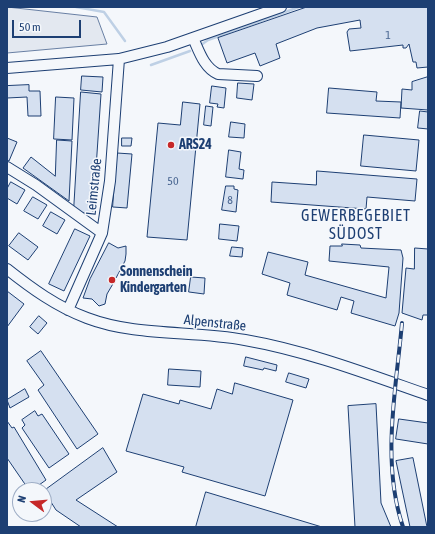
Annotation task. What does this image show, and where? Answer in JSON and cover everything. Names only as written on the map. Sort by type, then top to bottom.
[{"type":"street","points":[[7,68],[118,59],[167,47],[281,7]]},
{"type":"street","points":[[193,38],[203,59],[213,72],[257,76]]},
{"type":"street","name":"Leimstraße","points":[[68,310],[102,233],[110,181],[118,59]]},
{"type":"street","points":[[7,168],[36,185],[102,233]]},
{"type":"street","name":"Alpenstraße","points":[[7,269],[42,294],[68,310],[87,318],[130,328],[245,340],[339,365],[428,395]]},
{"type":"shaded area","points":[[7,7],[97,17],[107,44],[7,53]]},
{"type":"building","points":[[307,7],[428,7],[428,67],[417,68],[416,62],[413,62],[409,44],[406,48],[403,48],[403,45],[350,51],[347,32],[349,29],[361,28],[360,20],[317,28],[276,44],[280,58],[260,66],[255,53],[227,63],[218,38]]},
{"type":"building","points":[[82,76],[103,77],[102,92],[81,90]]},
{"type":"building","points":[[428,77],[428,110],[401,108],[402,89],[412,90],[412,82]]},
{"type":"building","points":[[238,83],[254,84],[252,100],[237,98]]},
{"type":"building","points":[[29,85],[29,91],[40,91],[41,116],[28,116],[27,97],[7,98],[7,86]]},
{"type":"building","points":[[212,86],[226,88],[224,108],[217,107],[218,104],[210,103]]},
{"type":"building","points":[[329,88],[377,92],[376,101],[401,102],[400,118],[327,113]]},
{"type":"building","points":[[81,92],[101,94],[93,213],[80,213],[74,209]]},
{"type":"building","points":[[56,97],[74,98],[72,140],[54,139]]},
{"type":"building","points":[[183,102],[200,104],[187,240],[147,237],[158,123],[180,125]]},
{"type":"building","points":[[206,106],[213,107],[211,126],[204,125]]},
{"type":"building","points":[[420,111],[428,112],[428,129],[418,128]]},
{"type":"building","points":[[231,122],[245,124],[244,138],[229,137]]},
{"type":"building","points":[[364,135],[419,140],[416,171],[361,166]]},
{"type":"building","points":[[7,138],[17,142],[9,161],[7,160]]},
{"type":"building","points":[[122,138],[132,138],[131,146],[122,146]]},
{"type":"building","points":[[57,140],[72,141],[69,201],[23,168],[31,157],[55,176]]},
{"type":"building","points":[[229,150],[241,152],[239,169],[244,170],[243,179],[226,177]]},
{"type":"building","points":[[117,153],[132,154],[127,208],[113,207]]},
{"type":"building","points":[[317,171],[417,179],[415,201],[367,197],[366,209],[271,202],[272,182],[316,185]]},
{"type":"building","points":[[11,182],[25,190],[17,204],[7,198],[7,189]]},
{"type":"building","points":[[226,186],[234,186],[234,189],[238,190],[236,212],[222,210]]},
{"type":"building","points":[[33,197],[47,205],[38,219],[24,211]]},
{"type":"building","points":[[51,212],[65,220],[57,234],[43,226]]},
{"type":"building","points":[[220,224],[239,226],[237,241],[219,239]]},
{"type":"building","points":[[75,229],[90,236],[64,291],[49,284]]},
{"type":"building","points":[[19,233],[38,247],[28,260],[9,246]]},
{"type":"building","points":[[109,243],[118,248],[126,246],[125,261],[116,278],[112,278],[114,282],[107,294],[105,304],[99,306],[92,299],[83,298],[90,279]]},
{"type":"building","points":[[342,244],[360,245],[361,248],[401,250],[403,258],[399,313],[395,326],[351,313],[354,301],[341,297],[337,310],[287,295],[290,283],[262,274],[268,252],[308,262],[305,275],[386,298],[389,267],[329,261],[330,246],[342,246]]},
{"type":"building","points":[[232,247],[243,248],[242,257],[230,256]]},
{"type":"building","points":[[415,248],[428,249],[428,315],[423,315],[422,320],[402,313],[406,268],[414,269]]},
{"type":"building","points":[[191,277],[205,278],[204,294],[189,292]]},
{"type":"building","points":[[7,291],[24,304],[7,327]]},
{"type":"building","points":[[39,316],[47,323],[38,334],[30,327]]},
{"type":"building","points":[[41,351],[98,434],[77,449],[38,390],[44,385],[27,361]]},
{"type":"building","points":[[246,357],[277,365],[276,371],[244,366]]},
{"type":"building","points":[[169,369],[201,371],[200,387],[168,385]]},
{"type":"building","points":[[289,373],[309,379],[306,388],[286,382]]},
{"type":"building","points":[[235,383],[293,400],[265,496],[182,472],[184,467],[126,451],[143,394],[179,404],[180,400],[211,409],[217,389],[232,394]]},
{"type":"building","points":[[25,389],[29,397],[10,408],[7,400]]},
{"type":"building","points":[[376,404],[381,503],[391,527],[355,527],[348,406]]},
{"type":"building","points":[[35,411],[38,416],[42,414],[69,454],[49,468],[22,428],[25,425],[22,420]]},
{"type":"building","points":[[399,419],[428,423],[428,444],[396,439]]},
{"type":"building","points":[[7,421],[12,428],[14,427],[46,480],[43,482],[24,482],[7,458]]},
{"type":"building","points":[[103,448],[117,472],[76,500],[118,527],[81,527],[56,510],[52,504],[52,485]]},
{"type":"building","points":[[413,458],[427,527],[410,527],[396,461]]},
{"type":"building","points":[[206,492],[322,527],[196,527]]},
{"type":"waterway","points":[[76,7],[104,12],[125,41]]},
{"type":"waterway","points":[[201,45],[208,40],[299,7]]},
{"type":"waterway","points":[[151,65],[190,51]]},
{"type":"railway","points":[[402,323],[394,400],[391,452],[396,502],[403,527]]},
{"type":"place","name":"ARS24","points":[[171,145]]},
{"type":"place","name":"Sonnenschein Kindergarten","points":[[112,280]]},
{"type":"district","name":"GEWERBEGEBIET SÜDOST","points":[[356,225]]}]
